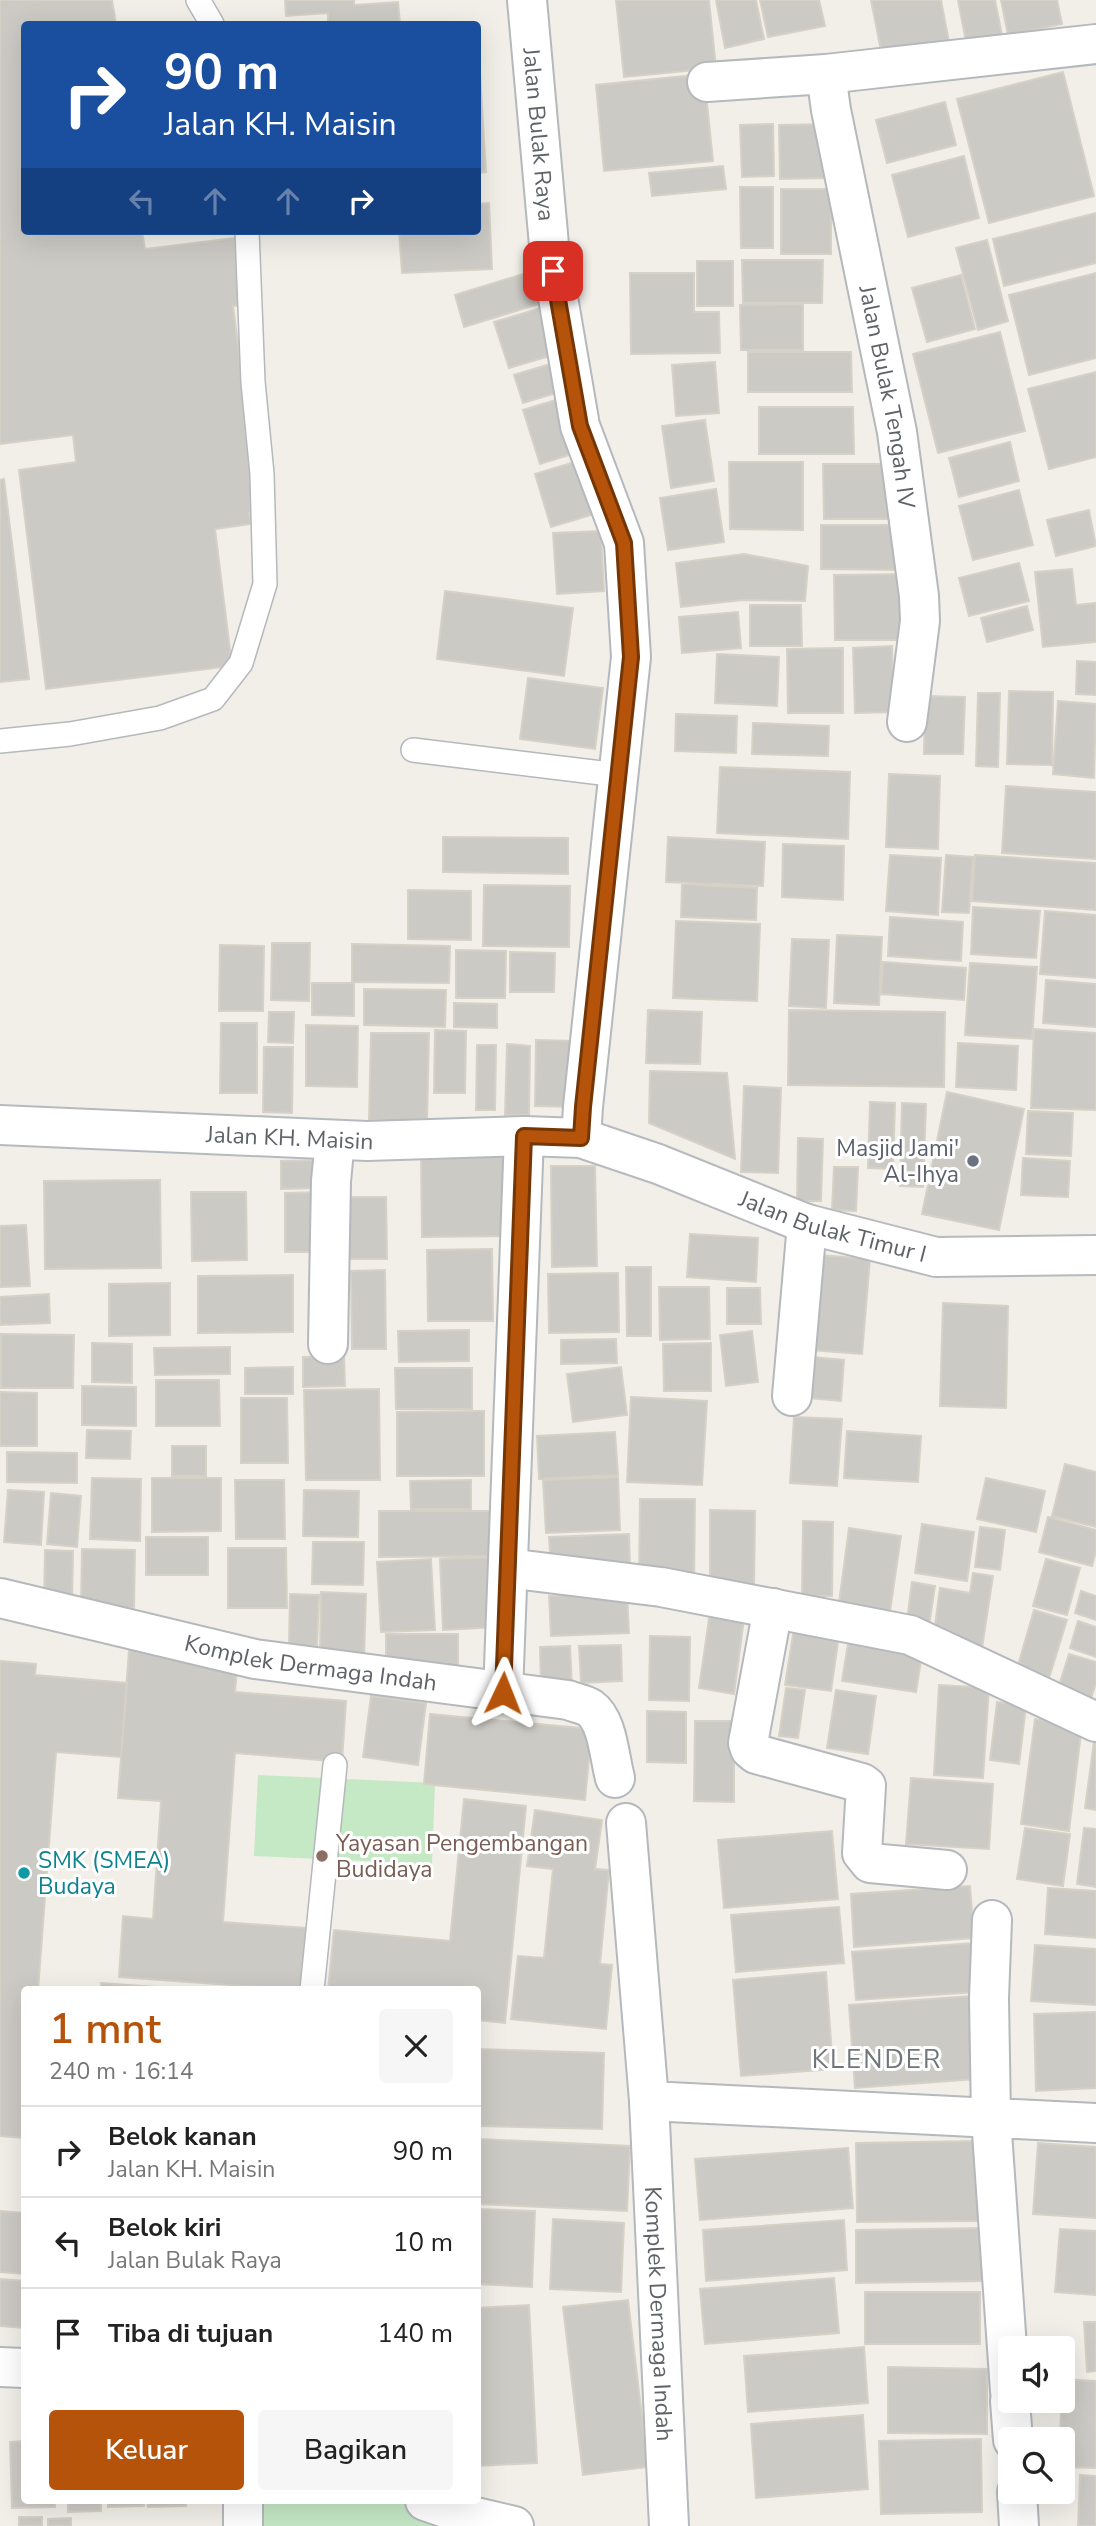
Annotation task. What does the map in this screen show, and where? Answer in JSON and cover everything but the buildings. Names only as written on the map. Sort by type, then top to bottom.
[{"type":"street","name":"Jalan Bulak Raya","points":[[527,0],[548,245],[580,426],[624,543],[631,657],[581,1138]]},
{"type":"street","points":[[707,82],[826,74],[1096,44]]},
{"type":"street","name":"Jalan Bulak Tengah IV","points":[[826,74],[897,432],[919,596],[920,621],[906,722]]},
{"type":"street","name":"Jalan KH. Maisin","points":[[0,1125],[335,1140],[524,1136],[581,1138]]},
{"type":"street","points":[[503,1693],[524,1136]]},
{"type":"street","name":"Jalan Bulak Timur I","points":[[581,1138],[658,1164],[807,1224],[936,1257],[1096,1255]]},
{"type":"street","points":[[328,1344],[331,1181],[335,1140]]},
{"type":"street","points":[[792,1396],[807,1224]]},
{"type":"street","points":[[508,1568],[662,1587],[910,1635],[1096,1722]]},
{"type":"street","name":"Komplek Dermaga Indah","points":[[0,1598],[255,1659],[568,1700],[590,1708],[604,1724],[615,1778]]},
{"type":"street","points":[[773,1608],[748,1743],[750,1749],[756,1754],[866,1786],[862,1853],[870,1863],[947,1870]]},
{"type":"street","name":"Komplek Dermaga Indah","points":[[626,1823],[649,2101],[669,2526]]},
{"type":"street","points":[[992,1920],[989,1998],[991,2118],[1006,2336]]},
{"type":"street","points":[[649,2101],[1096,2123]]},
{"type":"street","points":[[0,2367],[21,2368]]},
{"type":"street","points":[[243,2504],[243,2526]]},
{"type":"street","points":[[434,2504],[514,2526]]},
{"type":"street","points":[[1018,2504],[1019,2526]]},
{"type":"lane","points":[[198,0],[210,21]]},
{"type":"lane","points":[[0,741],[69,734],[160,718],[213,699],[241,663],[265,584],[262,474],[253,382],[247,235]]},
{"type":"lane","points":[[413,750],[618,775]]},
{"type":"lane","points":[[313,1986],[335,1765]]},
{"type":"green space","points":[[258,1775],[435,1783],[432,1864],[254,1856]]},
{"type":"green space","points":[[252,2504],[407,2504],[471,2526],[252,2526]]},
{"type":"place","name":"Masjid Jami' Al-Ihya","points":[[973,1161]]},
{"type":"place","name":"Yayasan Pengembangan Budidaya","points":[[322,1856]]},
{"type":"place","name":"SMK (SMEA) Budaya","points":[[24,1873]]},
{"type":"district","name":"KLENDER","points":[[877,2059]]},
{"type":"route","points":[[503,1693],[524,1136],[581,1138],[631,657],[624,543],[580,426],[553,271]]}]
